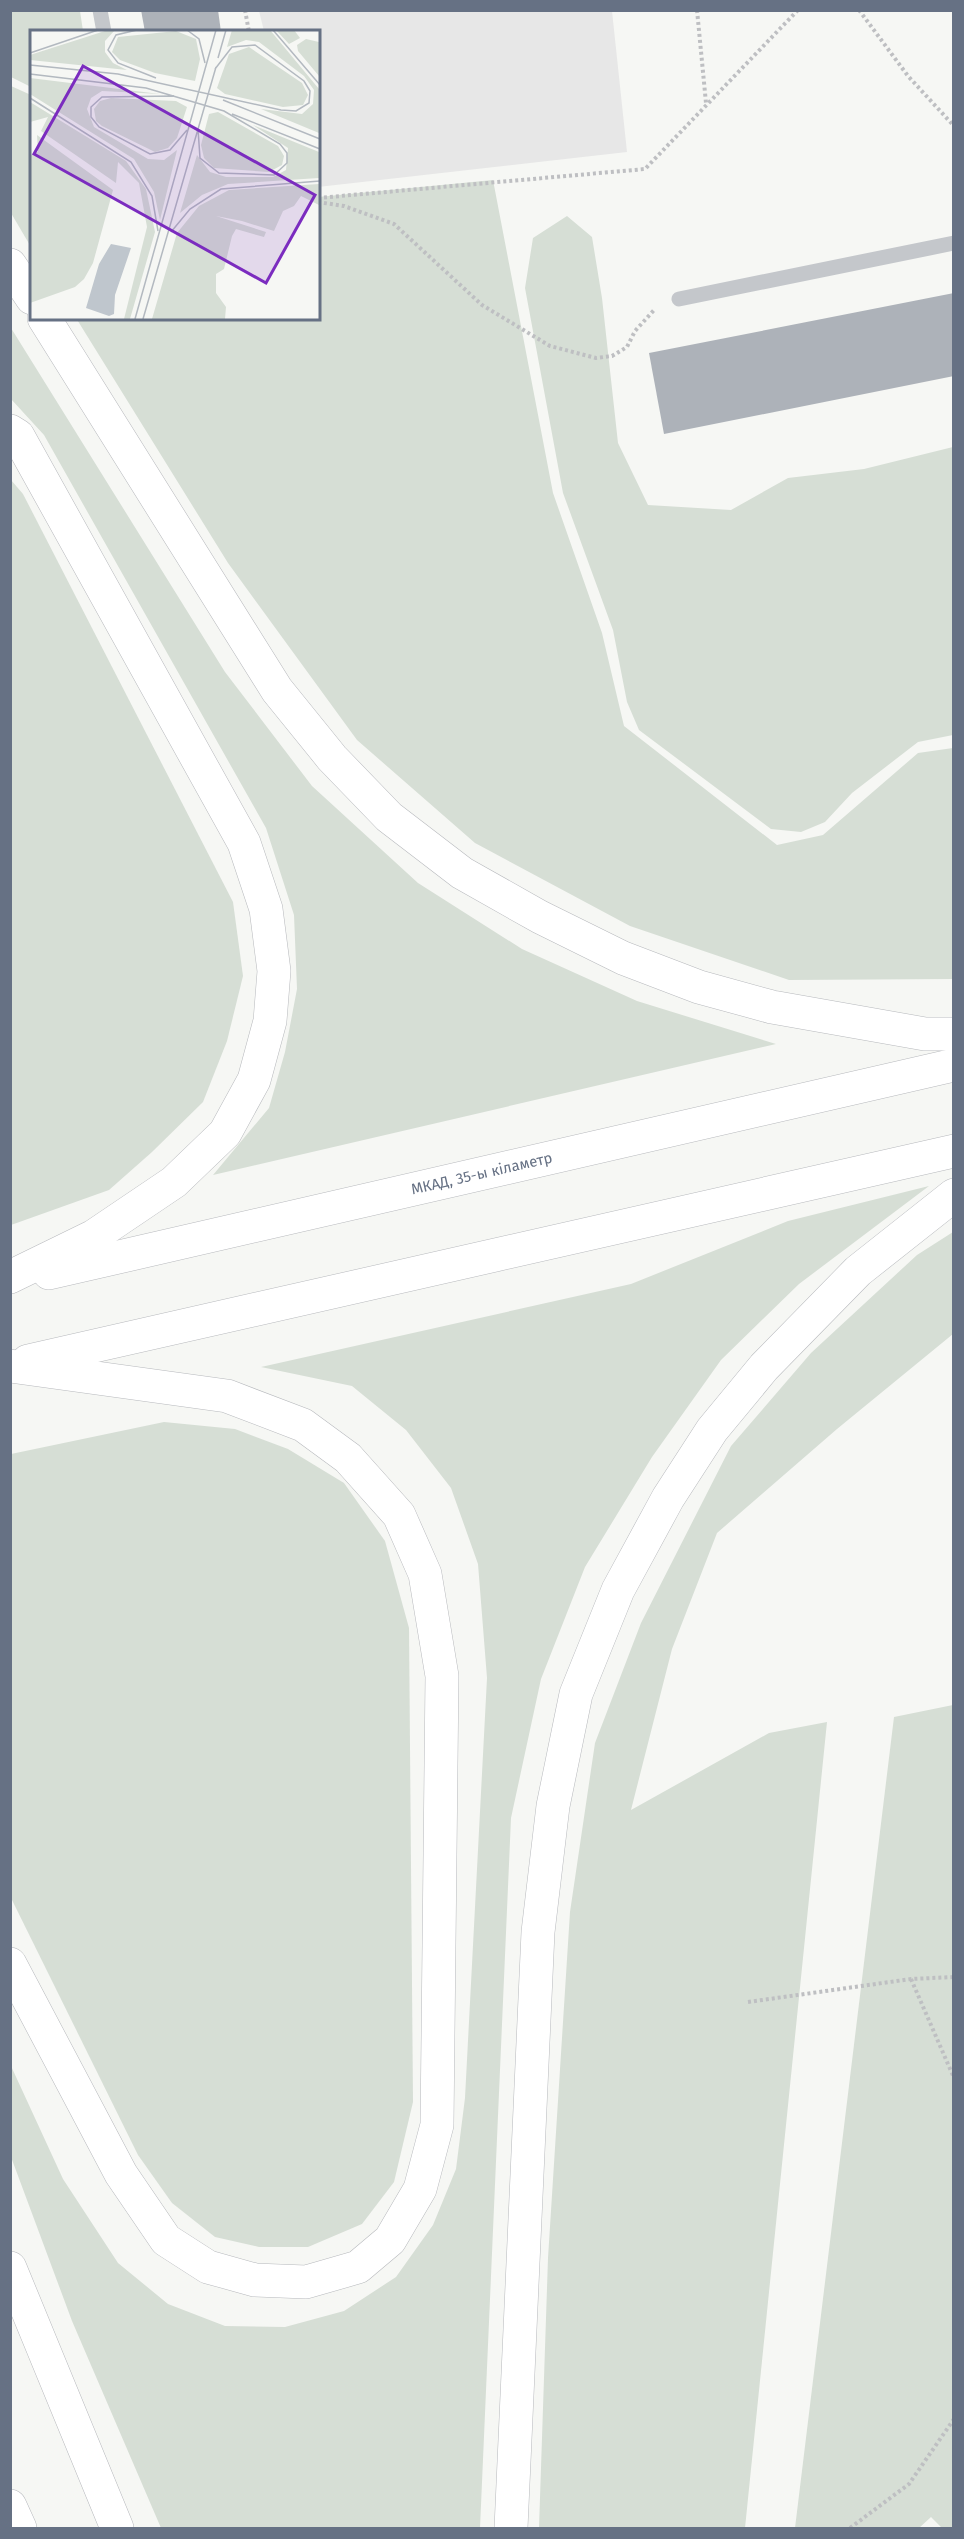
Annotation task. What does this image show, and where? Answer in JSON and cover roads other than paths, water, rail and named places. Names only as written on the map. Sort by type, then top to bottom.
[{"type":"highway","points":[[10,265],[30,295]]},
{"type":"highway","points":[[45,320],[277,690],[332,758],[389,817],[462,873],[540,917],[623,958],[699,987],[772,1007],[925,1034],[954,1034]]},
{"type":"highway","points":[[10,431],[18,436],[244,843],[266,909],[274,971],[270,1021],[254,1080],[225,1133],[174,1182],[94,1236],[10,1280]]},
{"type":"highway","name":"МКАД, 35-ы кіламетр","points":[[10,1280],[954,1065]]},
{"type":"highway","points":[[10,1366],[954,1151]]},
{"type":"highway","points":[[511,2529],[538,1932],[553,1806],[576,1694],[618,1590],[668,1498],[712,1430],[764,1367],[858,1271],[954,1195]]},
{"type":"highway","points":[[10,1366],[227,1396],[303,1425],[348,1458],[399,1515],[425,1574],[442,1676],[437,2125],[420,2188],[390,2240],[358,2267],[306,2282],[255,2280],[208,2268],[166,2240],[121,2174],[10,1964]]},
{"type":"highway","points":[[10,2268],[117,2529]]},
{"type":"highway","points":[[10,2506],[20,2529]]},
{"type":"lane","points":[[100,10],[104,30]]},
{"type":"lane","points":[[679,299],[954,243]]}]
